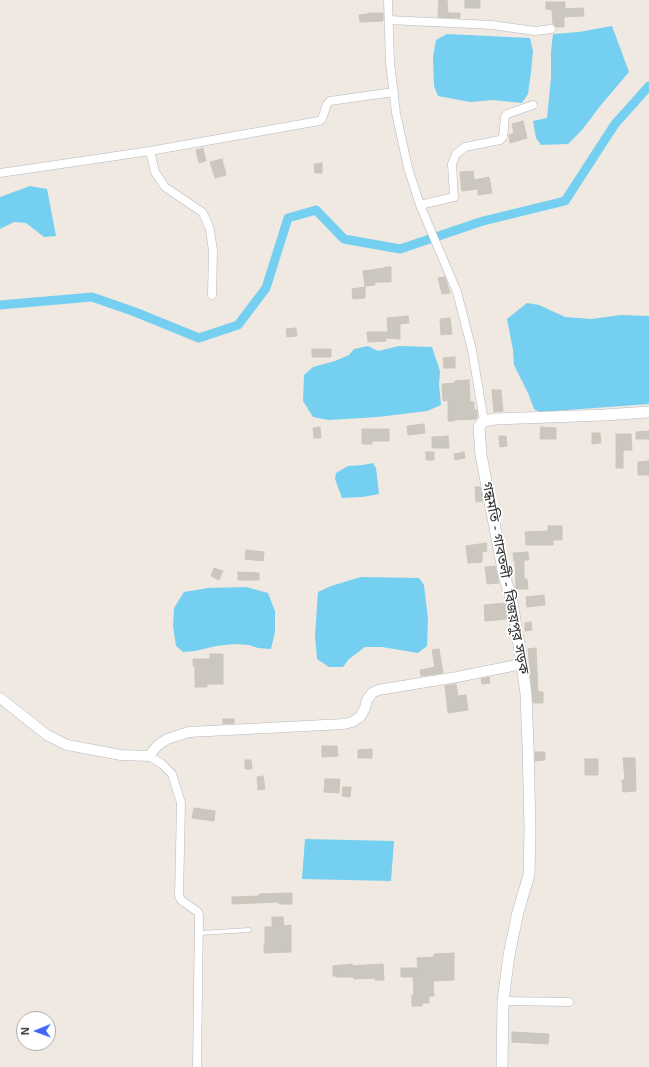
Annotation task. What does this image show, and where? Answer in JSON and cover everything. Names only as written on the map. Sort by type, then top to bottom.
[{"type":"main road","points":[[484,421],[495,419],[649,412]]},
{"type":"main road","name":"গন্ধমতি - গাবতলী - বিজয়পুর সড়ক","points":[[484,421],[479,427],[481,455],[504,575],[512,601],[522,664],[526,694],[530,782],[529,875],[509,955],[503,1001],[502,1067]]},
{"type":"street","points":[[388,0],[390,63],[396,114],[408,168],[420,205],[457,292],[470,342],[484,421]]},
{"type":"street","points":[[389,20],[492,25],[535,31],[551,29]]},
{"type":"street","points":[[0,173],[150,151],[319,121],[322,119],[327,104],[330,101],[394,92]]},
{"type":"street","points":[[420,205],[454,196],[452,164],[456,154],[465,147],[500,140],[503,137],[505,117],[507,114],[533,106]]},
{"type":"street","points":[[150,151],[155,172],[165,187],[202,212],[205,217],[210,230],[213,251],[212,295]]},
{"type":"street","points":[[149,756],[157,746],[167,739],[189,732],[344,724],[352,722],[360,717],[367,700],[372,693],[378,690],[457,677],[522,664]]},
{"type":"street","points":[[0,698],[47,734],[67,745],[121,755],[149,756],[162,764],[172,774],[181,803],[179,896],[181,900],[198,912],[199,915],[198,1067]]},
{"type":"street","points":[[503,1001],[569,1002]]},
{"type":"lane","points":[[200,933],[249,930]]},
{"type":"water","points":[[612,26],[629,72],[582,130],[568,144],[541,145],[536,138],[533,121],[547,118],[553,34],[579,32]]},
{"type":"water","points":[[447,34],[530,38],[533,51],[531,72],[528,94],[522,103],[493,100],[470,102],[438,96],[434,86],[433,57],[436,40]]},
{"type":"water","points":[[30,186],[47,189],[56,236],[44,237],[26,223],[14,222],[0,229],[0,197]]},
{"type":"water","points":[[527,303],[539,305],[565,317],[591,319],[621,315],[649,316],[649,404],[540,412],[534,409],[514,365],[513,350],[507,319]]},
{"type":"water","points":[[368,346],[378,351],[399,346],[432,347],[440,371],[439,385],[441,405],[427,411],[378,417],[329,420],[313,417],[303,401],[304,375],[313,367],[335,361],[349,355],[354,349]]},
{"type":"water","points":[[373,463],[376,468],[379,494],[363,497],[342,498],[335,479],[336,473],[348,466]]},
{"type":"water","points":[[361,577],[419,578],[424,585],[428,619],[427,646],[418,653],[382,647],[365,647],[349,659],[343,667],[329,667],[317,659],[315,636],[318,592],[331,586]]},
{"type":"water","points":[[246,587],[268,593],[275,611],[275,632],[271,649],[234,644],[183,652],[176,646],[173,626],[174,608],[184,592],[208,588]]},
{"type":"water","points":[[305,839],[394,841],[391,881],[302,879]]},
{"type":"building","points":[[439,0],[447,0],[448,13],[460,13],[460,18],[438,17]]},
{"type":"building","points":[[465,0],[480,0],[480,8],[465,8]]},
{"type":"building","points":[[546,2],[565,2],[565,9],[583,8],[584,16],[564,17],[564,27],[556,27],[553,24],[552,10],[546,9]]},
{"type":"building","points":[[368,13],[383,13],[383,21],[360,22],[359,15]]},
{"type":"building","points":[[523,121],[527,138],[510,143],[509,135],[514,133],[512,124]]},
{"type":"building","points":[[203,148],[206,161],[199,163],[196,150]]},
{"type":"building","points":[[222,159],[226,175],[215,178],[210,162]]},
{"type":"building","points":[[322,163],[322,173],[315,173],[314,164]]},
{"type":"building","points":[[473,171],[474,180],[489,177],[492,193],[478,195],[478,189],[462,191],[460,172]]},
{"type":"building","points":[[391,267],[391,282],[375,282],[375,285],[365,286],[363,271]]},
{"type":"building","points":[[445,277],[450,293],[442,294],[438,278]]},
{"type":"building","points":[[365,287],[365,298],[353,299],[352,289]]},
{"type":"building","points":[[408,316],[409,323],[400,324],[400,339],[385,338],[386,341],[368,342],[367,332],[388,332],[387,318]]},
{"type":"building","points":[[450,318],[452,334],[441,335],[440,319]]},
{"type":"building","points":[[296,328],[297,336],[287,337],[286,329]]},
{"type":"building","points":[[312,349],[331,349],[331,357],[312,357]]},
{"type":"building","points":[[455,357],[455,368],[444,368],[443,358]]},
{"type":"building","points":[[469,380],[470,402],[474,402],[474,410],[477,410],[477,418],[448,421],[448,400],[443,401],[442,384]]},
{"type":"building","points":[[492,390],[501,390],[503,411],[494,412]]},
{"type":"building","points":[[424,424],[425,433],[408,435],[407,426]]},
{"type":"building","points":[[320,427],[321,438],[314,438],[313,428]]},
{"type":"building","points":[[541,427],[556,428],[556,439],[540,439]]},
{"type":"building","points":[[362,429],[389,429],[389,441],[372,441],[372,444],[362,444]]},
{"type":"building","points":[[649,431],[649,439],[636,439],[636,432]]},
{"type":"building","points":[[592,433],[600,433],[601,443],[592,444]]},
{"type":"building","points":[[616,434],[631,434],[632,450],[623,450],[623,468],[616,468]]},
{"type":"building","points":[[448,436],[449,448],[432,448],[432,437]]},
{"type":"building","points":[[499,436],[506,436],[507,446],[500,447]]},
{"type":"building","points":[[426,452],[434,452],[434,460],[426,460]]},
{"type":"building","points":[[464,452],[465,458],[455,460],[454,454]]},
{"type":"building","points":[[649,461],[649,475],[638,475],[638,462]]},
{"type":"building","points":[[475,487],[480,487],[483,501],[476,502]]},
{"type":"building","points":[[548,526],[562,526],[562,540],[553,540],[553,545],[526,545],[525,532],[548,531]]},
{"type":"building","points":[[486,543],[487,551],[482,552],[482,562],[468,563],[466,546]]},
{"type":"building","points":[[246,550],[264,552],[263,561],[245,559]]},
{"type":"building","points":[[528,552],[529,560],[524,560],[524,579],[527,579],[528,589],[516,589],[515,561],[513,553]]},
{"type":"building","points":[[495,566],[499,583],[487,584],[485,567]]},
{"type":"building","points":[[214,568],[223,571],[219,580],[211,576]]},
{"type":"building","points":[[238,572],[259,573],[259,580],[238,580]]},
{"type":"building","points":[[544,595],[545,605],[527,607],[526,597]]},
{"type":"building","points":[[505,603],[508,619],[485,621],[484,605]]},
{"type":"building","points":[[531,622],[532,630],[525,631],[525,623]]},
{"type":"building","points":[[536,648],[538,692],[543,692],[543,703],[533,703],[528,649]]},
{"type":"building","points":[[439,649],[443,673],[421,676],[420,670],[435,667],[432,650]]},
{"type":"building","points":[[210,654],[223,654],[223,684],[207,684],[207,687],[195,687],[195,666],[193,666],[193,659],[210,659]]},
{"type":"building","points":[[489,677],[490,683],[482,684],[481,679]]},
{"type":"building","points":[[456,684],[458,696],[466,695],[468,710],[448,713],[445,686]]},
{"type":"building","points":[[223,719],[234,719],[234,723],[223,724]]},
{"type":"building","points":[[322,746],[337,746],[338,756],[322,757]]},
{"type":"building","points":[[372,749],[372,758],[358,758],[358,750]]},
{"type":"building","points":[[535,752],[545,752],[545,760],[535,761]]},
{"type":"building","points":[[623,758],[635,758],[636,791],[623,792],[622,780],[625,780]]},
{"type":"building","points":[[585,759],[598,759],[598,775],[585,775]]},
{"type":"building","points":[[245,760],[251,760],[252,769],[245,769]]},
{"type":"building","points":[[263,776],[265,789],[258,790],[257,777]]},
{"type":"building","points":[[325,779],[340,779],[339,793],[324,792]]},
{"type":"building","points":[[343,787],[351,787],[350,797],[342,796]]},
{"type":"building","points":[[194,808],[215,811],[214,821],[192,818]]},
{"type":"building","points":[[292,893],[292,904],[279,904],[279,902],[232,904],[232,897]]},
{"type":"building","points":[[272,917],[283,917],[284,926],[291,925],[291,952],[264,953],[265,927],[272,927]]},
{"type":"building","points":[[454,953],[454,980],[433,981],[434,996],[429,996],[429,1003],[422,1003],[422,1006],[412,1006],[412,995],[414,995],[413,977],[401,977],[401,968],[418,968],[417,958],[434,957],[434,954]]},
{"type":"building","points":[[352,964],[352,966],[383,964],[384,980],[375,980],[375,978],[354,979],[354,977],[333,976],[333,966]]},
{"type":"building","points":[[512,1032],[549,1034],[548,1044],[512,1042]]},
{"type":"waterway","points":[[0,305],[92,297],[135,312],[199,338],[238,325],[266,288],[288,218],[316,210],[344,239],[400,249],[483,221],[565,201],[615,124],[649,86]]}]
